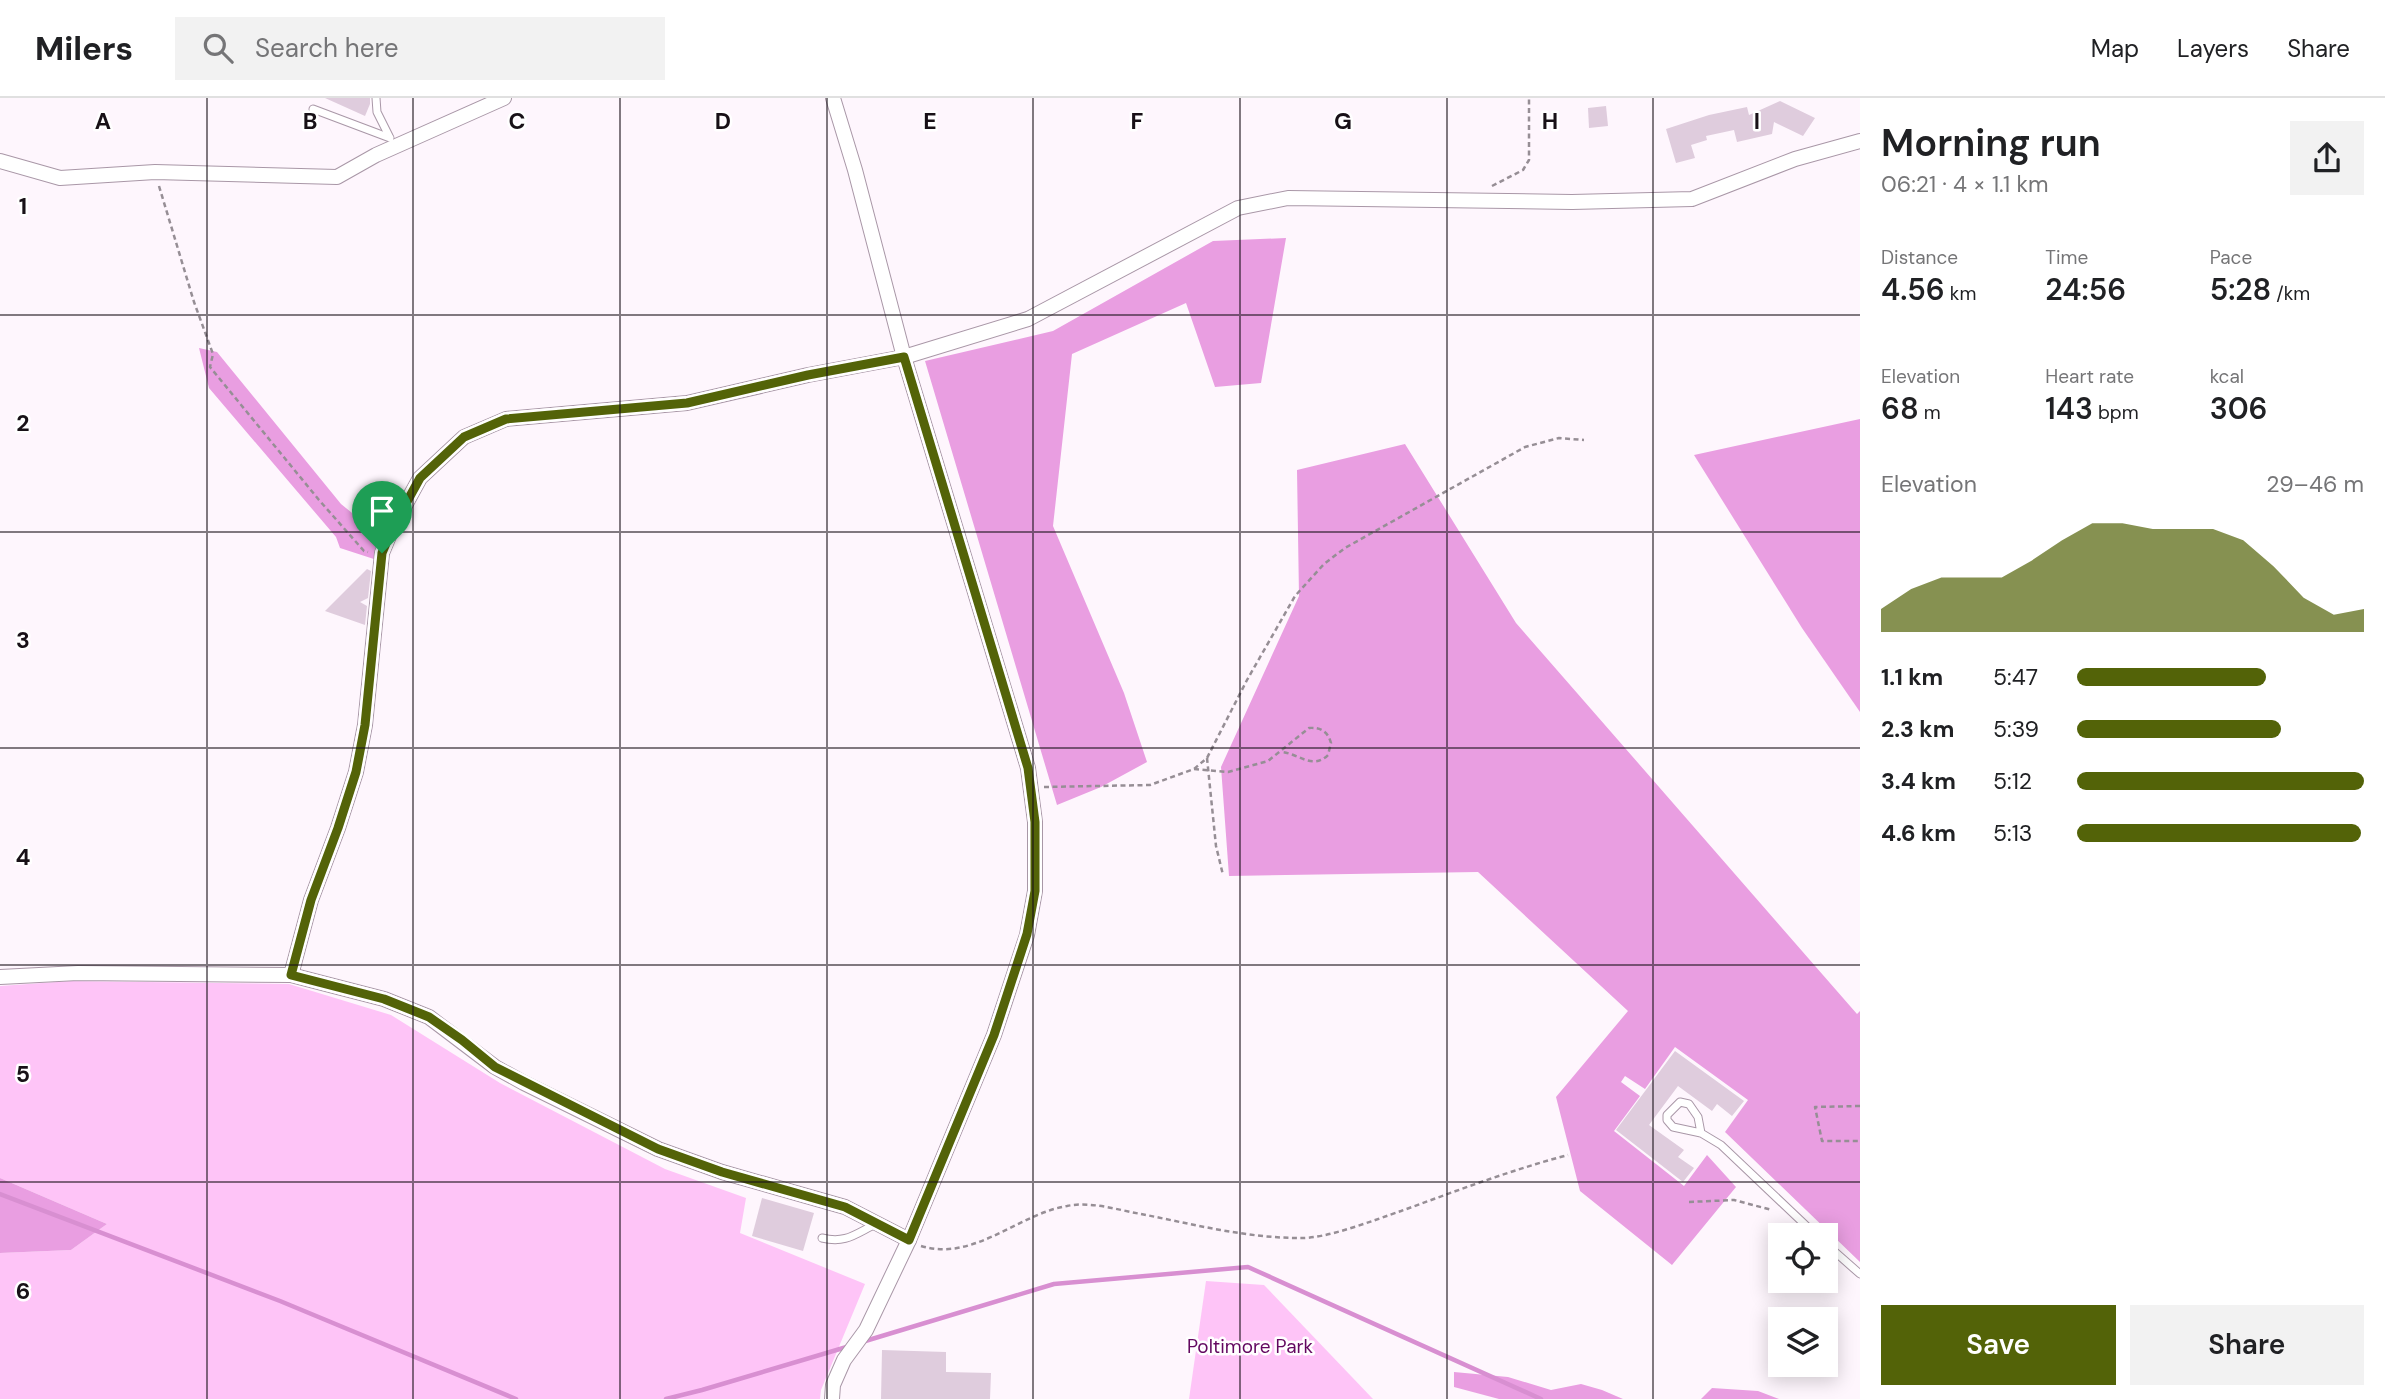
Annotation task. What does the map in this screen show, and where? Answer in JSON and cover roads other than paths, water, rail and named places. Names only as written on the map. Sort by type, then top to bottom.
[{"type":"street","points":[[832,1399],[833,1385],[844,1360],[866,1330],[909,1240],[994,1035],[1027,934],[1035,891],[1035,822],[1024,754],[904,357],[855,170],[833,98]]},
{"type":"street","points":[[0,162],[60,178],[155,172],[337,177],[393,142],[493,99]]},
{"type":"street","points":[[291,975],[311,900],[356,772],[365,725],[382,553],[420,478],[464,437],[506,419],[687,403],[808,375],[904,357],[1028,319],[1238,208],[1288,198],[1572,202],[1692,199],[1795,159],[1860,141]]},
{"type":"street","points":[[0,977],[78,973],[291,975],[384,999],[429,1017],[495,1067],[658,1149],[722,1172],[845,1207],[909,1240]]},
{"type":"lane","points":[[376,98],[377,112],[393,142]]},
{"type":"lane","points":[[313,109],[393,142]]},
{"type":"lane","points":[[1701,1133],[1698,1117],[1689,1104],[1680,1102],[1667,1115],[1667,1120],[1673,1127],[1686,1132],[1701,1133],[1721,1145],[1803,1223]]},
{"type":"lane","points":[[822,1238],[836,1241],[849,1239],[878,1223]]},
{"type":"lane","points":[[1838,1255],[1860,1274]]},
{"type":"waterway","points":[[0,1194],[280,1301],[516,1399]]},
{"type":"waterway","points":[[862,1342],[1054,1284],[1248,1267],[1541,1399]]},
{"type":"waterway","points":[[666,1399],[850,1346]]},
{"type":"park label","name":"Poltimore Park","points":[[1250,1346]]}]
